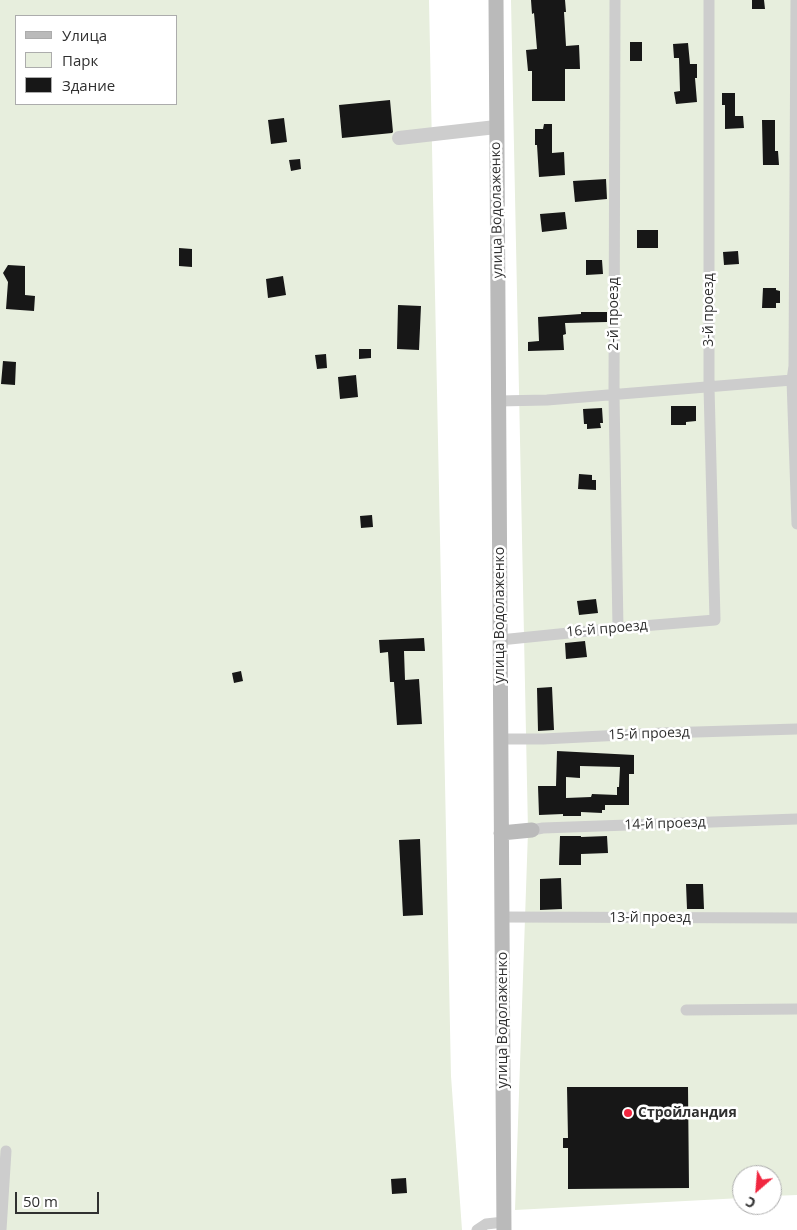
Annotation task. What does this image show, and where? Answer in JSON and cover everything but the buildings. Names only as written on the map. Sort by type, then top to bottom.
[{"type":"main road","name":"улица Водолаженко","points":[[496,0],[504,1226]]},
{"type":"main road","points":[[501,833],[532,830]]},
{"type":"street","name":"2-й проезд","points":[[615,0],[614,395],[618,628]]},
{"type":"street","name":"3-й проезд","points":[[709,0],[709,387],[715,620]]},
{"type":"street","points":[[796,0],[795,366],[792,380],[797,524]]},
{"type":"street","points":[[398,138],[496,127]]},
{"type":"street","points":[[498,401],[547,400],[792,380]]},
{"type":"street","name":"16-й проезд","points":[[500,640],[715,620]]},
{"type":"street","name":"15-й проезд","points":[[500,739],[797,729]]},
{"type":"street","name":"14-й проезд","points":[[532,830],[543,828],[797,819]]},
{"type":"street","name":"13-й проезд","points":[[502,918],[797,918]]},
{"type":"street","points":[[686,1010],[797,1009]]},
{"type":"street","points":[[1,1230],[6,1151]]},
{"type":"street","points":[[477,1230],[486,1224],[504,1226]]},
{"type":"green space","points":[[0,0],[429,0],[451,1076],[462,1230],[0,1230]]},
{"type":"green space","points":[[511,0],[797,0],[797,1195],[782,1196],[782,1165],[732,1165],[732,1199],[515,1210],[528,831]]},
{"type":"place","name":"Стройландия","points":[[628,1113]]}]
